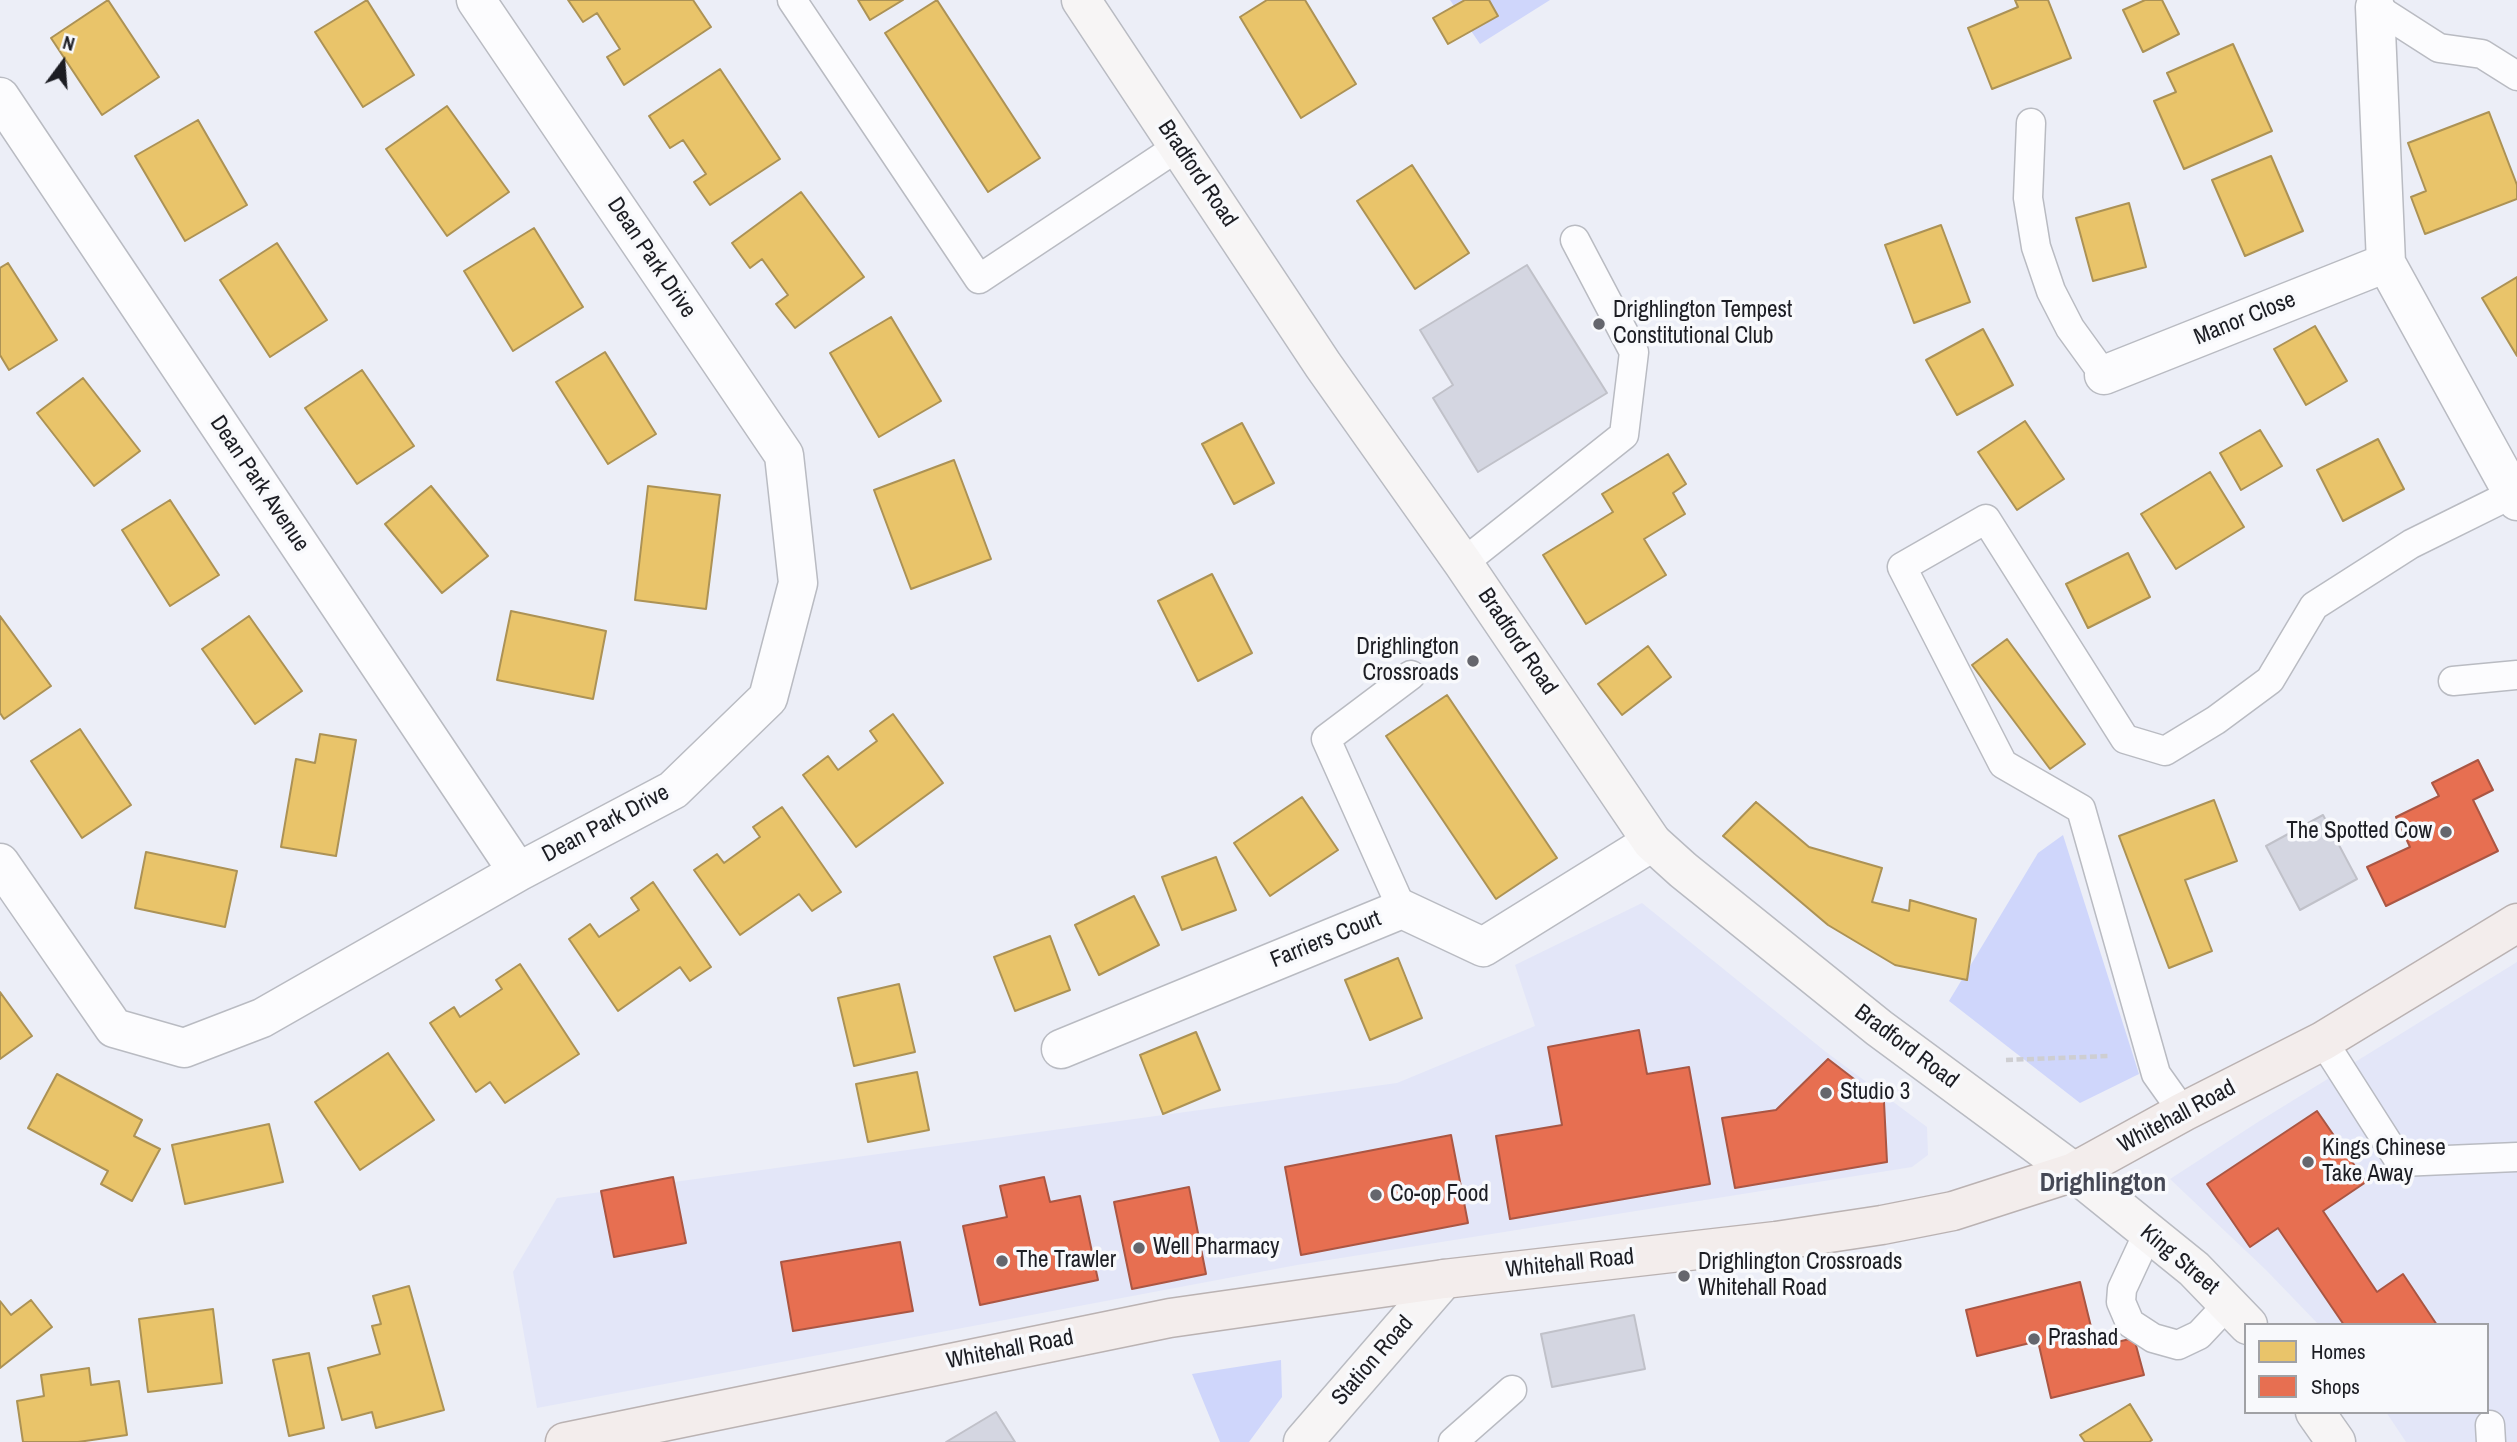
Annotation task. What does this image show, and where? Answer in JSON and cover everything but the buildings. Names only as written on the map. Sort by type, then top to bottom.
[{"type":"main road","name":"Bradford Road","points":[[1081,0],[1323,365],[1463,563],[1652,842],[1887,1034],[2074,1172]]},
{"type":"main road","name":"Whitehall Road","points":[[565,1442],[1170,1318],[1444,1279],[1776,1241],[1953,1211],[2074,1172],[2183,1112],[2323,1041],[2517,923]]},
{"type":"main road","name":"King Street","points":[[2074,1172],[2194,1269],[2238,1314]]},
{"type":"main road","name":"Station Road","points":[[1307,1440],[1444,1279]]},
{"type":"main road","points":[[2316,1414],[2336,1442]]},
{"type":"street","name":"Dean Park Drive","points":[[0,863],[114,1028],[184,1048],[262,1018],[518,872],[673,790],[768,698],[798,583],[784,455],[476,0]]},
{"type":"street","points":[[2375,8],[2386,263],[2515,497]]},
{"type":"street","name":"Dean Park Avenue","points":[[0,97],[518,872]]},
{"type":"street","name":"Manor Close","points":[[2104,375],[2386,263]]},
{"type":"street","name":"Farriers Court","points":[[1060,1049],[1402,909],[1483,947],[1652,842]]},
{"type":"lane","points":[[792,0],[979,279],[1179,146]]},
{"type":"lane","points":[[2375,8],[2439,48],[2482,54],[2517,76]]},
{"type":"lane","points":[[2031,123],[2028,198],[2036,247],[2051,291],[2070,328],[2104,375]]},
{"type":"lane","points":[[1463,563],[1624,435],[1634,352],[1575,240]]},
{"type":"lane","points":[[2183,1112],[2156,1074],[2081,809],[2003,764],[1902,567],[1986,519],[2125,739],[2165,751],[2216,720],[2270,680],[2314,606],[2411,544],[2515,497]]},
{"type":"lane","points":[[1402,909],[1326,739],[1411,675]]},
{"type":"lane","points":[[2453,681],[2517,675]]},
{"type":"lane","points":[[2323,1041],[2400,1162],[2517,1157]]},
{"type":"lane","points":[[2148,1233],[2122,1289],[2120,1303],[2130,1323],[2153,1338],[2178,1345],[2238,1314]]},
{"type":"lane","points":[[1453,1442],[1511,1390]]},
{"type":"path","points":[[2006,1060],[2150,1054]]},
{"type":"shaded area","points":[[1450,0],[1550,0],[1480,44]]},
{"type":"shaded area","points":[[2063,835],[2139,1074],[2080,1103],[1949,1001],[2038,853]]},
{"type":"shaded area","points":[[1642,903],[1826,1052],[1927,1127],[1928,1155],[1912,1167],[1297,1265],[537,1408],[513,1272],[557,1198],[1397,1083],[1535,1026],[1515,965]]},
{"type":"shaded area","points":[[2517,962],[2517,1442],[2406,1442],[2387,1414],[2489,1414],[2489,1323],[2317,1323],[2266,1270],[2170,1179]]},
{"type":"shaded area","points":[[1281,1360],[1282,1397],[1249,1442],[1220,1442],[1192,1374]]},
{"type":"place","name":"Drighlington Tempest Constitutional Club","points":[[1599,324]]},
{"type":"place","name":"Drighlington Crossroads","points":[[1473,661]]},
{"type":"place","name":"The Spotted Cow","points":[[2446,832]]},
{"type":"place","name":"Studio 3","points":[[1826,1093]]},
{"type":"place","name":"Kings Chinese Take Away","points":[[2308,1162]]},
{"type":"place","name":"Co-op Food","points":[[1376,1195]]},
{"type":"place","name":"Well Pharmacy","points":[[1139,1248]]},
{"type":"place","name":"The Trawler","points":[[1002,1261]]},
{"type":"place","name":"Drighlington Crossroads Whitehall Road","points":[[1684,1276]]},
{"type":"place","name":"Prashad","points":[[2034,1339]]},
{"type":"district","name":"Drighlington","points":[[2103,1184]]}]
